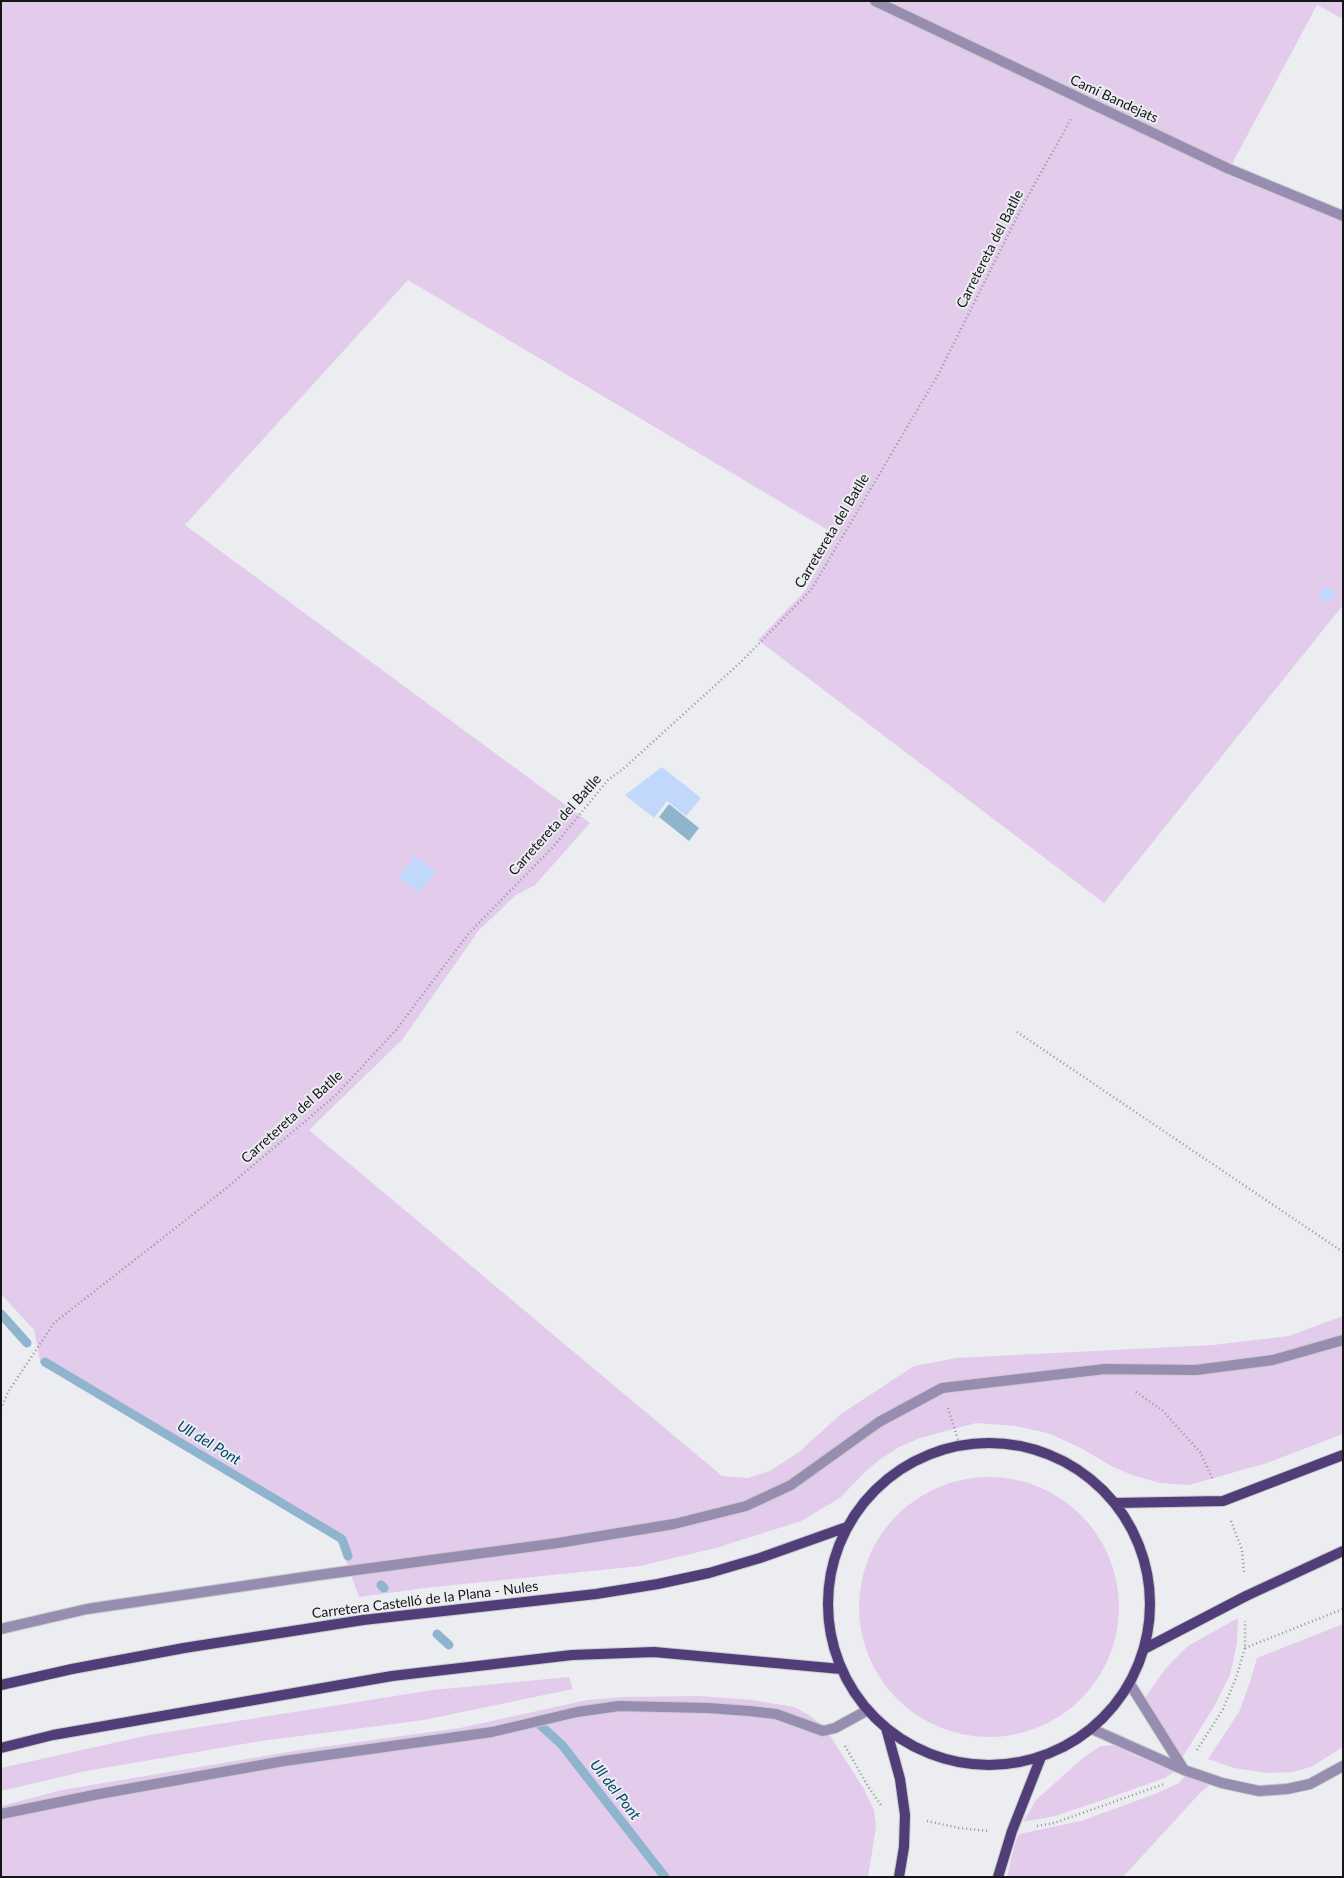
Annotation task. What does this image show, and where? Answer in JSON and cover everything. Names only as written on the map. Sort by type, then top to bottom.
[{"type":"main road","points":[[1003,1444],[1046,1453],[1084,1474],[1115,1503],[1136,1536],[1148,1573],[1151,1611],[1144,1649],[1130,1684],[1113,1709],[1092,1729],[1068,1745],[1041,1757],[1001,1765],[960,1762],[920,1750],[886,1728],[860,1701],[841,1669],[830,1634],[828,1597],[834,1561],[847,1527],[868,1498],[895,1474],[926,1456],[960,1446],[1003,1444]]},
{"type":"main road","points":[[1115,1503],[1223,1501],[1343,1455]]},
{"type":"main road","name":"Carretera Castelló de la Plana - Nules","points":[[1,1684],[184,1648],[363,1620],[596,1594],[658,1584],[709,1573],[760,1558],[847,1527]]},
{"type":"main road","points":[[1144,1649],[1246,1596],[1343,1551]]},
{"type":"main road","points":[[1,1748],[53,1735],[392,1676],[572,1655],[654,1652],[841,1669]]},
{"type":"main road","points":[[886,1728],[900,1779],[905,1815],[904,1847],[899,1877]]},
{"type":"main road","points":[[998,1877],[1012,1831],[1041,1757]]},
{"type":"street","name":"Camí Bandejats","points":[[875,1],[1229,168],[1343,216]]},
{"type":"street","points":[[1,1629],[87,1609],[319,1575],[558,1543],[674,1524],[746,1506],[791,1485],[879,1422],[942,1388],[1105,1370],[1196,1370],[1273,1360],[1343,1340]]},
{"type":"street","points":[[1130,1684],[1184,1770]]},
{"type":"street","points":[[1,1814],[99,1794],[284,1761],[492,1732],[577,1712],[619,1706],[708,1708],[776,1714],[823,1731],[835,1728],[868,1710]]},
{"type":"street","points":[[1092,1729],[1184,1770],[1222,1783],[1259,1791],[1287,1789],[1310,1784],[1343,1766]]},
{"type":"path","name":"Carretereta del Batlle","points":[[1,1409],[8,1392],[54,1323],[224,1190],[336,1095],[396,1030],[469,933],[553,847],[608,780],[623,769],[742,662],[811,590],[938,373],[1023,205],[1082,99]]},
{"type":"path","points":[[1018,1032],[1343,1252]]},
{"type":"path","points":[[942,1388],[960,1446]]},
{"type":"path","points":[[835,1728],[869,1788],[881,1805],[905,1815],[959,1828],[992,1832],[1012,1831],[1054,1823],[1172,1781],[1184,1770],[1223,1709],[1236,1678],[1245,1648],[1343,1609]]},
{"type":"shaded area","points":[[1,1],[1343,1],[1343,19],[1317,5],[1234,160],[1228,175],[1343,222],[1343,605],[1104,903],[758,640],[805,591],[836,535],[408,280],[185,525],[590,823],[535,885],[516,895],[479,930],[402,1040],[309,1130],[722,1476],[748,1478],[770,1471],[799,1452],[841,1414],[914,1366],[956,1358],[1213,1345],[1289,1336],[1343,1316],[1343,1434],[1267,1463],[1189,1485],[1160,1483],[1132,1475],[1113,1467],[1081,1448],[1048,1433],[1015,1426],[976,1423],[920,1438],[899,1447],[879,1460],[865,1472],[840,1498],[801,1521],[716,1548],[640,1566],[425,1588],[359,1597],[339,1541],[41,1365],[34,1330],[1,1294]]},
{"type":"shaded area","points":[[989,1477],[1014,1480],[1039,1487],[1061,1499],[1081,1515],[1097,1535],[1109,1557],[1116,1582],[1119,1607],[1116,1632],[1109,1657],[1097,1679],[1081,1699],[1061,1715],[1039,1727],[1014,1734],[989,1737],[964,1734],[939,1727],[917,1715],[897,1699],[881,1679],[869,1657],[862,1632],[859,1607],[862,1582],[869,1557],[881,1535],[897,1515],[917,1499],[939,1487],[964,1480]]},
{"type":"shaded area","points":[[1238,1618],[1237,1643],[1230,1675],[1215,1705],[1182,1758],[1144,1699],[1166,1668],[1188,1646]]},
{"type":"shaded area","points":[[1343,1624],[1343,1747],[1311,1767],[1292,1772],[1268,1773],[1234,1768],[1208,1759],[1239,1712],[1257,1658]]},
{"type":"shaded area","points":[[569,1677],[573,1689],[424,1720],[261,1741],[86,1771],[1,1791],[1,1768],[149,1735],[433,1690]]},
{"type":"shaded area","points":[[698,1696],[752,1700],[794,1707],[809,1715],[825,1728],[864,1789],[874,1810],[876,1827],[868,1877],[1,1877],[1,1806],[62,1790],[300,1750],[460,1728],[587,1700],[624,1697]]},
{"type":"shaded area","points":[[1116,1745],[1136,1756],[1175,1771],[1165,1778],[1097,1802],[1055,1816],[1023,1822],[1036,1800],[1084,1757],[1101,1746]]},
{"type":"shaded area","points":[[1186,1775],[1212,1783],[1200,1793],[1123,1877],[1007,1877],[1015,1843],[1019,1834],[1081,1821],[1155,1794],[1179,1783]]},
{"type":"water","points":[[669,804],[699,828],[689,841],[659,817]]},
{"type":"building","points":[[1325,585],[1336,592],[1328,604],[1318,597]]},
{"type":"building","points":[[662,767],[701,798],[686,816],[667,801],[654,818],[625,795]]},
{"type":"building","points":[[415,856],[436,872],[419,893],[398,877]]},
{"type":"waterway","name":"Ull del Pont","points":[[1,1314],[27,1343]]},
{"type":"waterway","name":"Ull del Pont","points":[[45,1362],[342,1539],[348,1556]]},
{"type":"waterway","name":"Ull del Pont","points":[[381,1585],[384,1588]]},
{"type":"waterway","name":"Ull del Pont","points":[[437,1634],[449,1645]]},
{"type":"waterway","name":"Ull del Pont","points":[[539,1724],[562,1745],[665,1877]]}]
